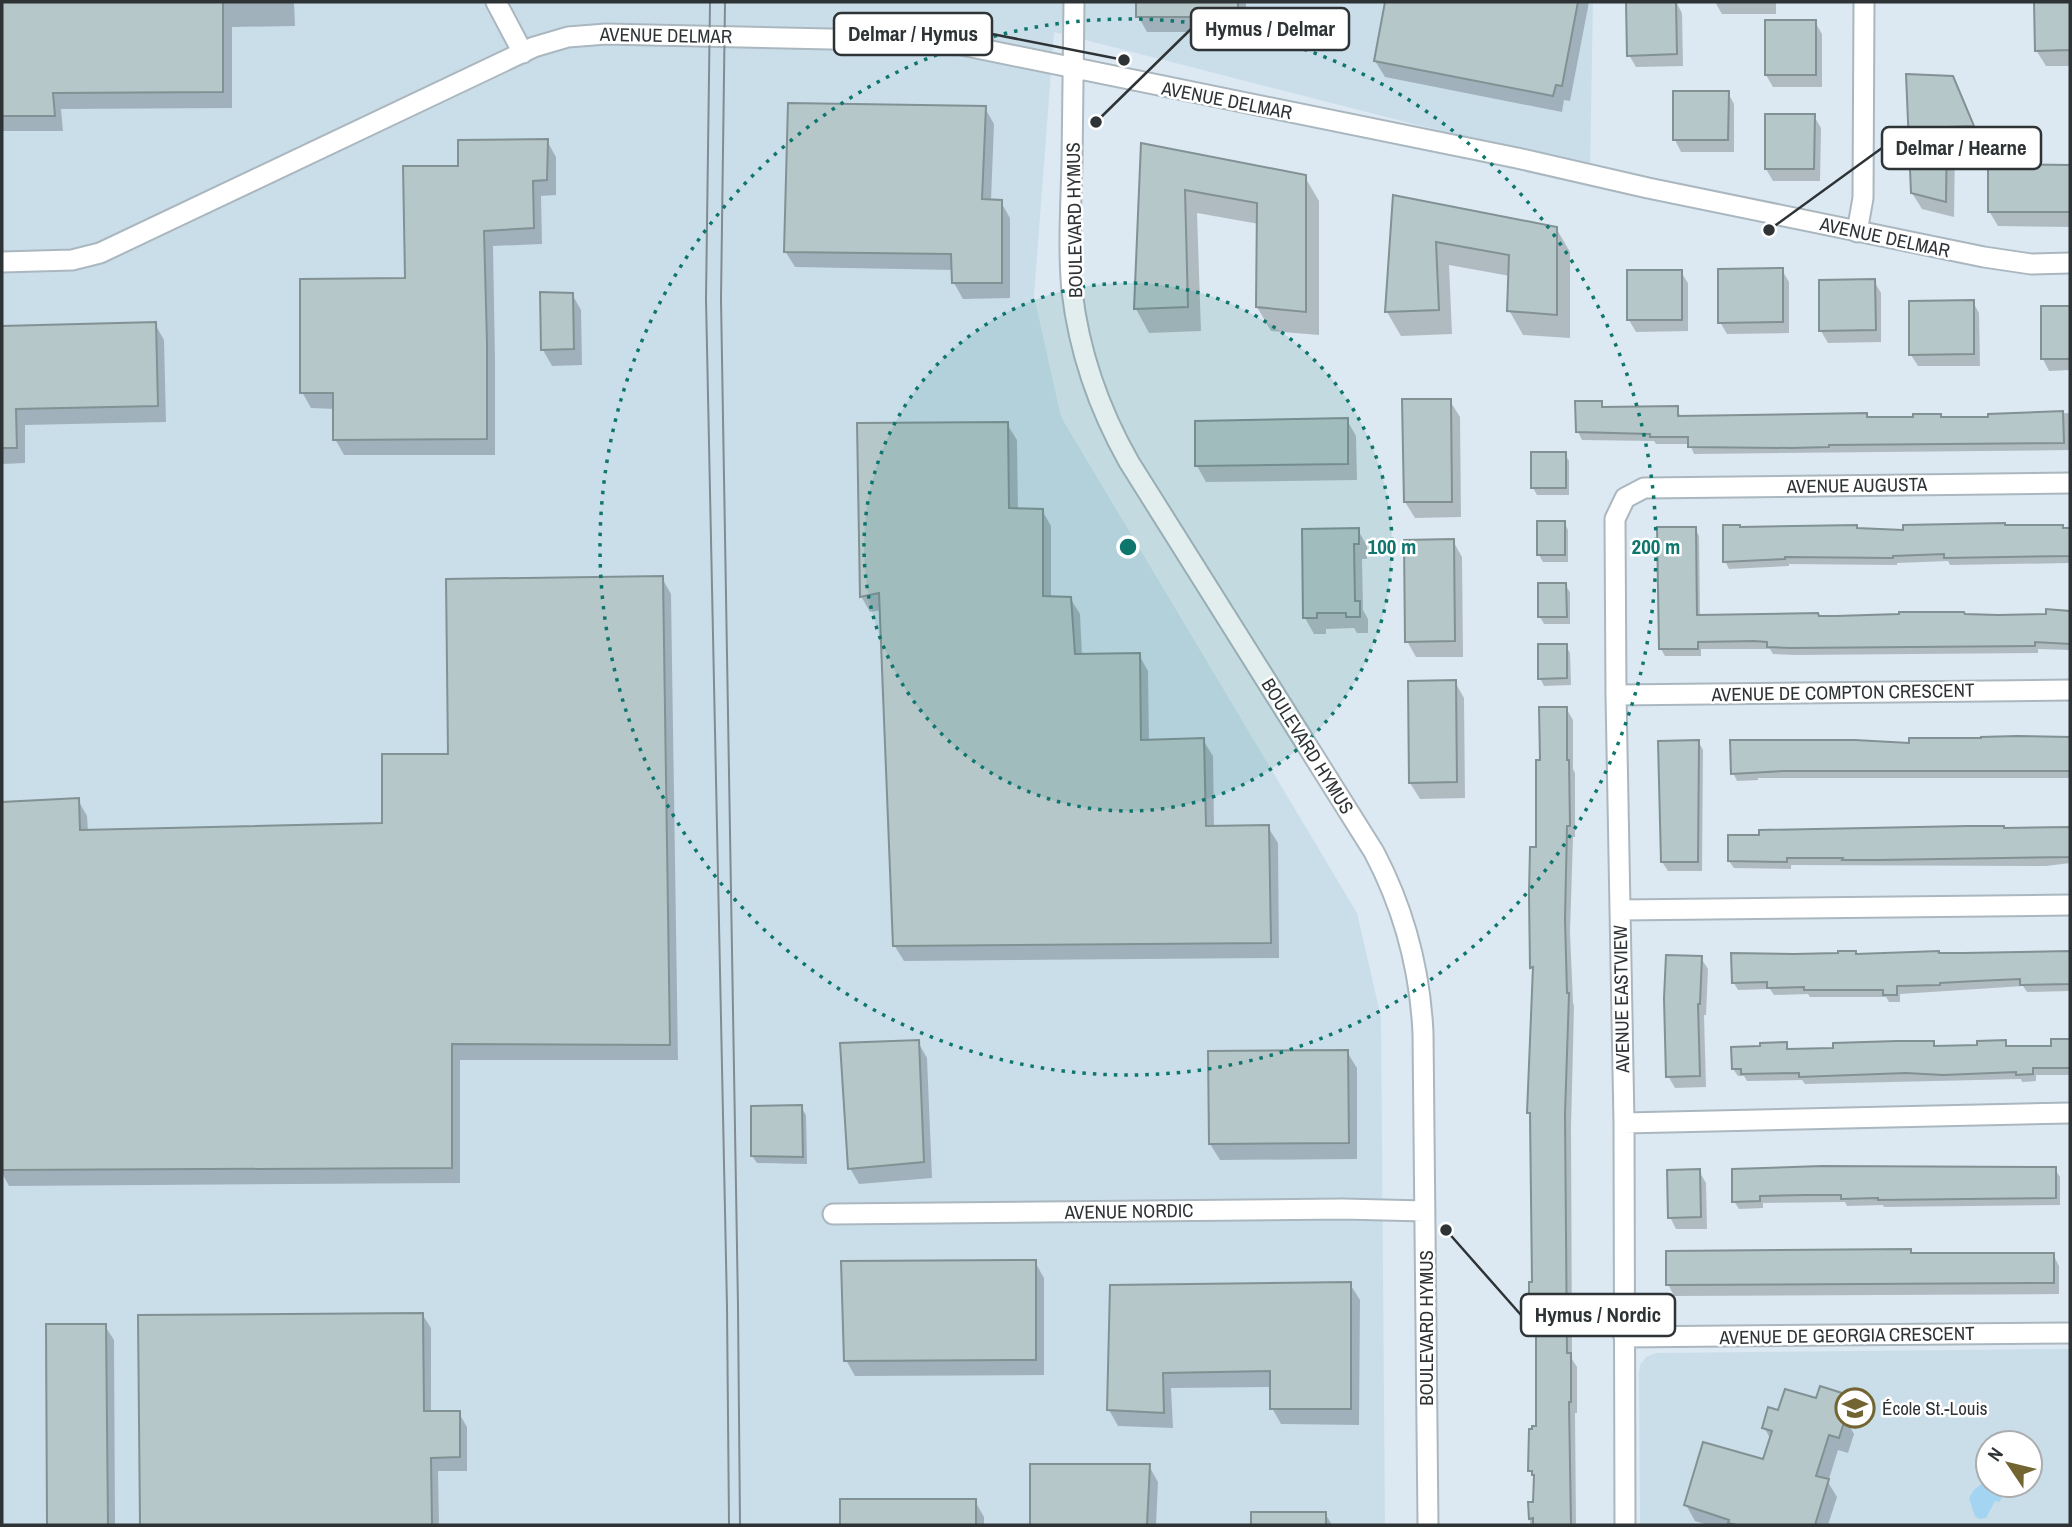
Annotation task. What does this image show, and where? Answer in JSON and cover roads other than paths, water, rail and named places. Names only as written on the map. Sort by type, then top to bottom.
[{"type":"street","points":[[496,2],[523,53]]},
{"type":"street","name":"BOULEVARD HYMUS","points":[[1074,2],[1071,269],[1076,318],[1087,365],[1105,415],[1129,462],[1382,868],[1412,951],[1421,1001],[1428,1525]]},
{"type":"street","points":[[1857,232],[1863,198],[1864,2]]},
{"type":"street","name":"AVENUE DELMAR","points":[[2,262],[72,260],[100,253],[523,53],[555,40],[591,34],[952,43],[1530,161],[1857,232],[1996,259],[2031,264],[2070,263]]},
{"type":"street","name":"AVENUE AUGUSTA","points":[[1644,488],[2070,483]]},
{"type":"street","name":"AVENUE EASTVIEW","points":[[1625,1525],[1624,1123],[1615,519],[1625,498],[1644,488]]},
{"type":"street","name":"AVENUE DE COMPTON CRESCENT","points":[[1616,695],[2070,690]]},
{"type":"street","points":[[1620,910],[2070,905]]},
{"type":"street","points":[[1624,1123],[2070,1113]]},
{"type":"street","name":"AVENUE NORDIC","points":[[833,1214],[1329,1209],[1425,1211]]},
{"type":"street","name":"AVENUE DE GEORGIA CRESCENT","points":[[1624,1337],[2070,1333]]},
{"type":"tram line","points":[[710,2],[706,299],[729,1525]]},
{"type":"tram line","points":[[725,2],[721,299],[740,1525]]},
{"type":"place","name":"Delmar / Hymus","points":[[1124,60]]},
{"type":"place","name":"Hymus / Delmar","points":[[1096,122]]},
{"type":"place","name":"Delmar / Hearne","points":[[1769,230]]},
{"type":"place","name":"Hymus / Nordic","points":[[1446,1230]]},
{"type":"place","name":"École St.-Louis","points":[[1855,1408]]}]
